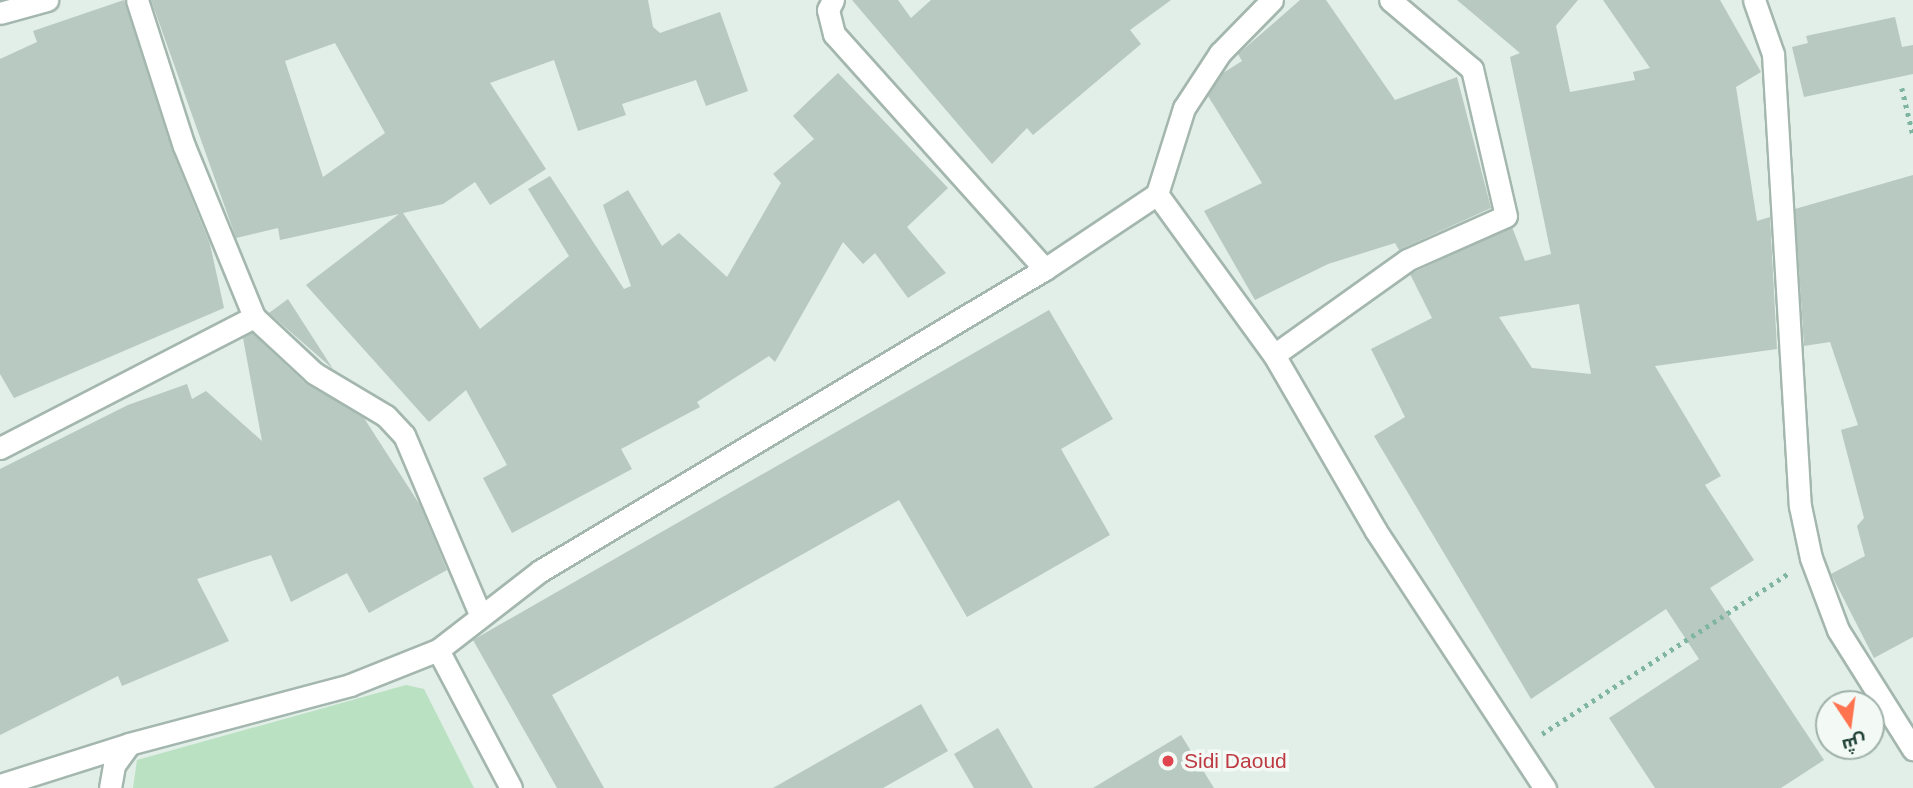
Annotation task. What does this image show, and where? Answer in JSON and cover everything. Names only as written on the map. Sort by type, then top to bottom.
[{"type":"street","points":[[0,13],[47,0]]},
{"type":"street","points":[[137,0],[184,146],[254,317],[314,373],[386,416],[404,435],[480,614]]},
{"type":"street","points":[[833,0],[828,10],[834,34],[1045,268]]},
{"type":"street","points":[[0,785],[129,744],[350,685],[439,650],[480,614],[540,571],[1045,268],[1157,194],[1184,108],[1220,53],[1272,0]]},
{"type":"street","points":[[1274,355],[1407,260],[1506,216],[1472,69],[1390,0]]},
{"type":"street","points":[[1755,0],[1773,54],[1800,506],[1811,558],[1838,630],[1913,749]]},
{"type":"street","points":[[1157,194],[1274,355],[1376,531],[1545,788]]},
{"type":"street","points":[[0,448],[254,317]]},
{"type":"street","points":[[439,650],[511,788]]},
{"type":"street","points":[[110,788],[114,765],[129,744]]},
{"type":"path","points":[[1902,88],[1913,135]]},
{"type":"path","points":[[1519,749],[1811,558]]},
{"type":"green space","points":[[406,685],[424,689],[474,788],[133,788],[137,760]]},
{"type":"building","points":[[124,0],[172,150],[210,244],[224,308],[14,398],[0,374],[0,59],[37,42],[33,31]]},
{"type":"building","points":[[151,0],[648,0],[653,27],[660,33],[720,12],[748,91],[706,106],[696,80],[622,104],[626,115],[578,131],[554,60],[490,83],[546,169],[490,205],[475,182],[443,204],[403,213],[480,329],[569,256],[528,189],[550,176],[624,289],[631,286],[603,205],[628,190],[662,246],[679,233],[727,277],[781,183],[773,174],[814,139],[793,116],[838,73],[948,188],[907,227],[946,273],[908,298],[875,253],[863,264],[843,242],[775,362],[769,356],[697,402],[700,407],[621,449],[632,469],[512,533],[483,478],[507,465],[466,390],[429,422],[306,285],[399,214],[280,240],[278,228],[236,238]],"holes":[[[335,43],[385,133],[323,177],[285,61]]]},
{"type":"building","points":[[852,0],[898,0],[911,18],[931,0],[1171,0],[1130,30],[1141,44],[1033,135],[1027,128],[992,164]]},
{"type":"building","points":[[1300,0],[1326,0],[1395,100],[1457,77],[1491,208],[1399,250],[1395,243],[1328,264],[1255,300],[1204,211],[1262,183],[1208,96],[1223,73],[1242,61],[1238,54]]},
{"type":"building","points":[[1457,0],[1578,0],[1556,26],[1570,92],[1635,80],[1633,72],[1650,68],[1603,0],[1720,0],[1761,72],[1736,87],[1757,221],[1770,217],[1777,349],[1655,366],[1721,476],[1705,485],[1754,560],[1710,588],[1815,746],[1815,760],[1824,760],[1781,788],[1655,788],[1609,718],[1699,659],[1666,609],[1531,699],[1374,436],[1405,417],[1371,349],[1432,318],[1410,274],[1512,227],[1525,261],[1551,254],[1510,57],[1520,53]],"holes":[[[1579,304],[1591,374],[1532,368],[1499,317]]]},
{"type":"building","points":[[1895,17],[1902,47],[1913,45],[1913,74],[1804,97],[1792,47],[1808,43],[1806,36]]},
{"type":"building","points":[[1913,175],[1913,637],[1874,658],[1831,574],[1865,556],[1857,526],[1864,518],[1841,430],[1858,425],[1830,342],[1804,346],[1795,209]]},
{"type":"building","points":[[288,299],[333,369],[269,313]]},
{"type":"building","points":[[1049,310],[1113,419],[1061,449],[1110,535],[967,617],[899,500],[552,695],[604,788],[557,788],[473,640]]},
{"type":"building","points":[[252,333],[305,383],[364,418],[420,505],[447,570],[369,613],[347,573],[291,602],[271,555],[197,579],[229,641],[122,686],[118,676],[0,735],[0,469],[128,405],[187,384],[192,399],[206,391],[262,441],[243,338]]},
{"type":"building","points":[[921,704],[948,751],[883,788],[773,788]]},
{"type":"building","points":[[998,728],[1033,788],[974,788],[954,754]]},
{"type":"building","name":"Sidi Daoud","points":[[1181,735],[1214,788],[1093,788]]},
{"type":"place","name":"Sidi Daoud","points":[[1168,761]]}]
